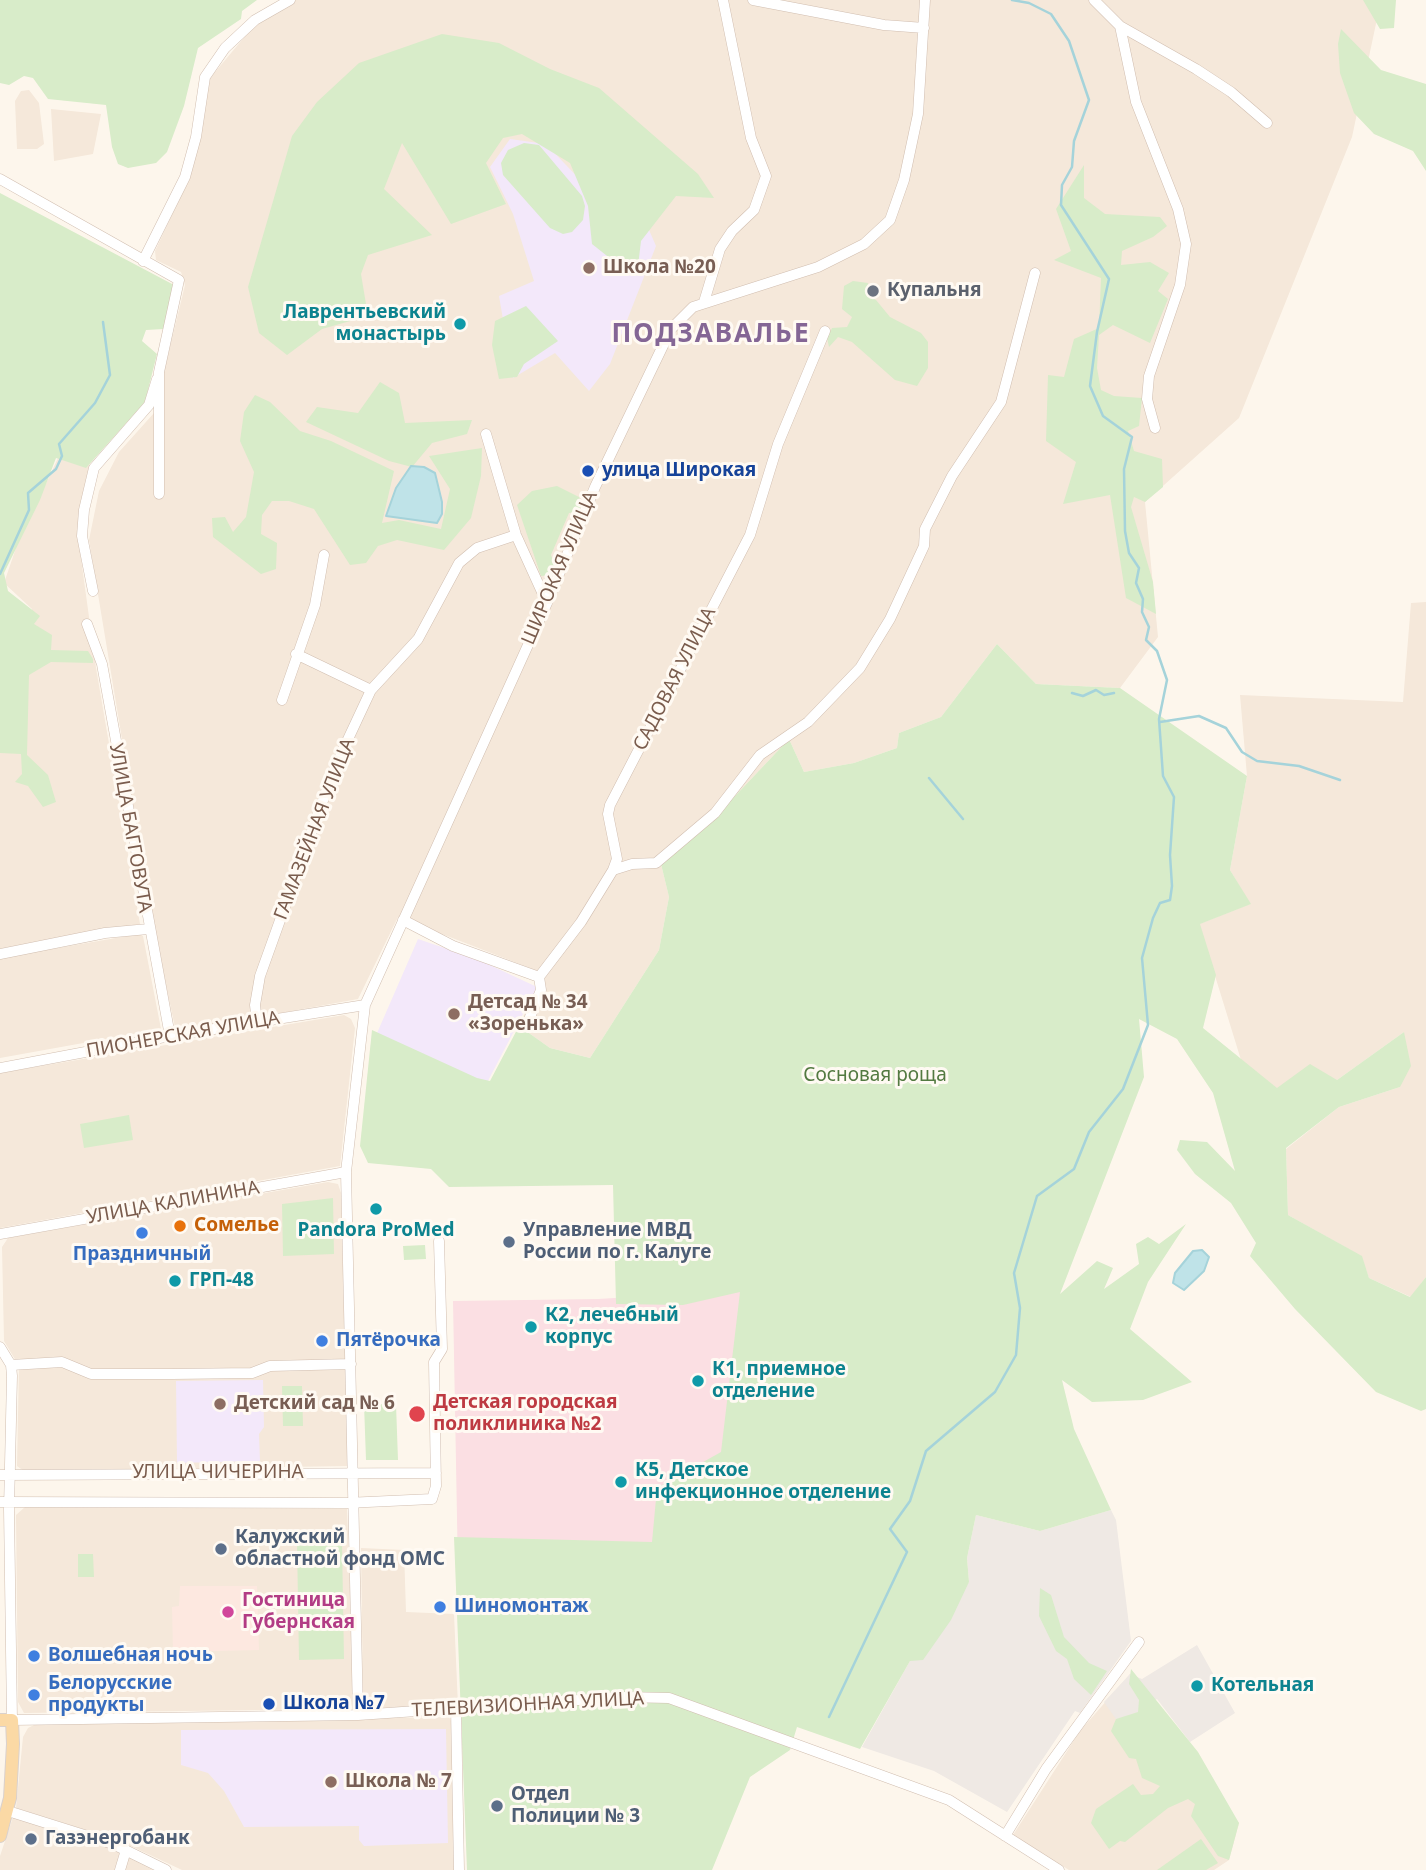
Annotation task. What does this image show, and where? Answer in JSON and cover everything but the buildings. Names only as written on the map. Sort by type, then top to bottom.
[{"type":"main road","points":[[0,1836],[8,1811],[12,1770],[6,1720]]},
{"type":"street","points":[[143,261],[185,177],[196,137],[205,78],[225,48],[255,20],[290,0]]},
{"type":"street","points":[[704,302],[720,249],[732,231],[754,210],[766,176],[751,138],[723,0]]},
{"type":"street","points":[[753,0],[884,25],[924,28],[925,0]]},
{"type":"street","points":[[1094,0],[1120,26],[1231,92],[1267,123]]},
{"type":"street","points":[[1120,26],[1136,102],[1178,209],[1186,244],[1180,285],[1149,376],[1147,400],[1155,428]]},
{"type":"street","name":"ШИРОКАЯ УЛИЦА","points":[[358,1715],[346,1172],[366,1004],[547,603],[594,487],[671,329],[682,314],[704,302],[747,292],[818,267],[864,244],[890,220],[904,180],[918,114],[924,28]]},
{"type":"street","points":[[0,180],[179,281],[149,405],[94,468],[84,510],[82,536],[93,591]]},
{"type":"street","points":[[530,1017],[541,990],[539,977],[581,922],[613,870],[632,864],[656,863],[715,813],[760,755],[808,722],[860,668],[895,607],[925,546],[925,528],[968,448],[1001,402],[1035,273]]},
{"type":"street","name":"САДОВАЯ УЛИЦА","points":[[613,870],[617,859],[608,814],[610,805],[750,535],[778,444],[825,331]]},
{"type":"street","points":[[159,372],[159,494]]},
{"type":"street","points":[[486,434],[516,535],[547,603]]},
{"type":"street","name":"ГАМАЗЕЙНАЯ УЛИЦА","points":[[257,1022],[255,1005],[260,976],[335,767],[371,690],[418,639],[459,563],[477,548],[516,535]]},
{"type":"street","points":[[282,700],[315,605],[324,555]]},
{"type":"street","name":"УЛИЦА БАГГОВУТА","points":[[0,954],[106,933],[148,929],[102,664],[87,624]]},
{"type":"street","points":[[296,654],[371,690]]},
{"type":"street","points":[[402,920],[453,946],[539,977]]},
{"type":"street","points":[[148,929],[170,1036]]},
{"type":"street","name":"ПИОНЕРСКАЯ УЛИЦА","points":[[0,1068],[170,1036],[366,1004]]},
{"type":"street","name":"УЛИЦА КАЛИНИНА","points":[[0,1234],[346,1172]]},
{"type":"street","points":[[436,1473],[434,1362],[442,1349],[439,1241]]},
{"type":"street","points":[[0,1347],[11,1365],[5,1475],[6,1720]]},
{"type":"street","points":[[11,1365],[62,1362],[91,1374],[158,1374],[251,1373],[270,1366],[351,1364]]},
{"type":"street","name":"УЛИЦА ЧИЧЕРИНА","points":[[5,1475],[436,1473],[432,1499],[354,1503],[5,1502]]},
{"type":"street","points":[[1005,1836],[1046,1769],[1139,1642]]},
{"type":"street","name":"ТЕЛЕВИЗИОННАЯ УЛИЦА","points":[[6,1720],[358,1715],[623,1697],[668,1698],[949,1800],[1059,1870]]},
{"type":"street","points":[[456,1709],[459,1870]]},
{"type":"street","points":[[8,1811],[126,1850],[166,1870]]},
{"type":"street","points":[[121,1870],[126,1850]]},
{"type":"shaded area","points":[[296,0],[1381,0],[1352,137],[1239,418],[1145,502],[1158,637],[1120,688],[1036,684],[997,644],[941,717],[899,733],[897,748],[854,763],[804,772],[789,739],[718,814],[661,864],[669,897],[659,950],[590,1058],[550,1048],[519,1026],[543,973],[398,917],[358,999],[181,1031],[175,1027],[152,920],[89,540],[99,491],[119,452],[154,413],[185,285],[181,272],[156,260],[155,251],[189,179],[210,78],[258,21]]},
{"type":"shaded area","points":[[29,90],[39,103],[44,144],[37,149],[17,149],[15,101],[21,91]]},
{"type":"shaded area","points":[[51,109],[101,114],[93,154],[54,161]]},
{"type":"shaded area","name":"Школа №20","points":[[510,139],[546,144],[607,208],[643,216],[656,246],[610,364],[589,391],[555,353],[513,378],[499,296],[534,281],[513,214],[490,167]]},
{"type":"shaded area","points":[[59,456],[90,465],[79,544],[96,668],[140,924],[0,949],[0,715],[26,714],[32,609],[4,583],[17,545]]},
{"type":"shaded area","points":[[1426,602],[1426,1277],[1411,1297],[1369,1278],[1361,1256],[1288,1215],[1286,1149],[1339,1107],[1400,1087],[1404,1032],[1337,1080],[1277,1089],[1241,1060],[1199,924],[1250,904],[1230,870],[1247,776],[1240,695],[1403,702],[1411,603]]},
{"type":"shaded area","points":[[139,934],[143,936],[161,1029],[0,1058],[0,958]]},
{"type":"shaded area","name":"Детсад № 34 «Зоренька»","points":[[418,939],[477,959],[537,987],[466,1123],[374,1040]]},
{"type":"shaded area","points":[[344,1015],[351,1019],[355,1028],[340,1166],[0,1228],[0,1073]]},
{"type":"shaded area","points":[[328,1182],[338,1184],[341,1193],[348,1466],[24,1471],[17,1466],[19,1366],[4,1341],[2,1247],[8,1238]]},
{"type":"shaded area","points":[[747,1290],[731,1474],[669,1666],[458,1572],[453,1301],[598,1299]]},
{"type":"shaded area","name":"Детский сад № 6","points":[[263,1380],[264,1427],[259,1434],[260,1461],[177,1463],[176,1381]]},
{"type":"shaded area","points":[[25,1507],[347,1509],[354,1700],[351,1706],[344,1709],[24,1713],[18,1702],[16,1515]]},
{"type":"shaded area","points":[[1111,1510],[1116,1520],[1131,1641],[1080,1713],[1075,1711],[1007,1812],[934,1771],[862,1747],[910,1661],[969,1582],[967,1558],[976,1515],[1040,1531]]},
{"type":"shaded area","points":[[361,1548],[404,1550],[406,1612],[454,1614],[458,1706],[374,1708],[363,1697]]},
{"type":"shaded area","points":[[180,1586],[257,1586],[259,1650],[173,1652],[172,1607],[179,1606]]},
{"type":"shaded area","points":[[1197,1645],[1235,1713],[1190,1742],[1157,1699],[1120,1725],[1104,1702],[1130,1674],[1142,1679]]},
{"type":"shaded area","points":[[1130,1674],[1239,1823],[1229,1860],[1214,1870],[1069,1870],[1013,1835],[1080,1731]]},
{"type":"shaded area","points":[[449,1717],[453,1725],[454,1870],[182,1870],[118,1840],[16,1808],[23,1737],[28,1728],[36,1724]]},
{"type":"shaded area","name":"Школа № 7","points":[[446,1729],[448,1843],[364,1846],[359,1840],[359,1826],[244,1827],[224,1791],[208,1773],[181,1765],[181,1730]]},
{"type":"shaded area","points":[[13,1817],[112,1847],[160,1870],[0,1870],[0,1856]]},
{"type":"green space","points":[[0,0],[257,0],[242,11],[241,19],[198,48],[184,106],[167,152],[156,163],[128,168],[118,164],[112,147],[106,105],[48,99],[33,78],[24,76],[9,85],[0,83]]},
{"type":"green space","points":[[1363,0],[1396,0],[1394,28],[1380,29]]},
{"type":"green space","points":[[1341,29],[1381,70],[1426,84],[1426,171],[1413,151],[1374,134],[1354,113],[1340,73],[1338,44]]},
{"type":"green space","points":[[442,34],[499,43],[550,69],[599,88],[698,174],[714,198],[676,196],[641,241],[638,266],[616,263],[592,244],[588,206],[570,163],[522,134],[503,138],[486,163],[506,204],[451,224],[402,143],[384,189],[432,235],[368,255],[361,274],[368,316],[322,329],[287,355],[259,333],[248,287],[292,136],[317,102],[359,63]]},
{"type":"green space","points":[[524,143],[539,145],[582,196],[585,206],[583,220],[572,232],[563,234],[550,228],[503,175],[501,163],[508,150]]},
{"type":"green space","points":[[1084,165],[1084,198],[1105,214],[1160,217],[1167,226],[1153,237],[1122,251],[1121,265],[1150,262],[1169,273],[1158,291],[1168,299],[1150,343],[1113,325],[1099,335],[1097,368],[1101,390],[1114,396],[1142,398],[1139,426],[1128,431],[1134,451],[1162,459],[1163,487],[1145,502],[1134,497],[1131,507],[1153,582],[1156,614],[1126,598],[1110,495],[1063,504],[1076,462],[1046,441],[1048,375],[1064,377],[1074,339],[1099,328],[1101,278],[1054,260],[1071,251],[1056,209]]},
{"type":"green space","points":[[0,193],[174,285],[164,329],[146,330],[142,341],[157,354],[145,402],[86,468],[56,458],[40,500],[4,573],[8,591],[40,616],[34,624],[52,635],[51,650],[88,651],[93,659],[93,663],[51,662],[29,675],[27,755],[48,775],[56,802],[43,807],[28,786],[15,782],[22,774],[21,754],[0,753]]},
{"type":"green space","points":[[853,281],[868,283],[866,295],[876,300],[890,317],[921,333],[928,342],[928,368],[917,386],[895,380],[852,342],[838,337],[829,347],[827,338],[832,328],[847,327],[852,317],[842,309],[844,286]]},
{"type":"green space","points":[[526,306],[558,341],[524,364],[517,377],[499,379],[492,345],[495,321]]},
{"type":"green space","points":[[380,382],[399,393],[405,423],[472,420],[467,434],[432,443],[412,467],[389,461],[306,422],[317,407],[358,413]]},
{"type":"green space","points":[[255,395],[270,402],[300,431],[331,441],[394,471],[382,523],[399,520],[441,529],[450,489],[429,456],[482,448],[481,476],[471,518],[444,550],[397,540],[378,546],[366,563],[350,565],[314,509],[289,501],[272,501],[262,515],[261,534],[277,543],[276,569],[261,574],[213,537],[212,518],[225,517],[233,532],[246,517],[254,472],[240,441],[244,412]]},
{"type":"green space","points":[[557,486],[579,497],[582,506],[580,512],[569,513],[551,555],[556,567],[554,575],[541,576],[517,505],[532,491]]},
{"type":"green space","name":"Сосновая роща","points":[[997,644],[1036,684],[1120,688],[1247,776],[1230,870],[1251,904],[1200,924],[1216,975],[1203,1028],[1277,1088],[1310,1064],[1337,1080],[1404,1032],[1411,1066],[1400,1087],[1339,1107],[1286,1148],[1288,1215],[1362,1256],[1369,1278],[1410,1297],[1426,1277],[1426,1409],[1421,1411],[1376,1392],[1295,1309],[1250,1256],[1256,1243],[1231,1203],[1195,1174],[1177,1150],[1180,1140],[1207,1142],[1235,1171],[1213,1093],[1177,1039],[1139,1019],[1144,1077],[1060,1294],[1097,1261],[1113,1268],[1104,1289],[1139,1264],[1136,1244],[1148,1237],[1159,1244],[1186,1224],[1148,1282],[1130,1329],[1192,1382],[1143,1400],[1092,1402],[1062,1380],[1074,1429],[1111,1510],[1040,1531],[976,1515],[967,1558],[969,1582],[951,1620],[923,1660],[910,1661],[860,1749],[797,1727],[790,1750],[750,1777],[712,1870],[467,1870],[454,1537],[652,1542],[657,1488],[721,1452],[740,1292],[683,1305],[616,1304],[613,1185],[449,1187],[431,1169],[368,1163],[360,1146],[372,1030],[477,1078],[490,1081],[519,1026],[550,1048],[590,1058],[659,950],[669,897],[661,864],[718,814],[789,739],[804,772],[854,763],[897,748],[899,733],[941,717]]},
{"type":"green space","points":[[129,1115],[133,1140],[84,1148],[80,1124]]},
{"type":"green space","points":[[333,1198],[334,1254],[283,1256],[282,1204]]},
{"type":"green space","points":[[425,1245],[426,1259],[404,1260],[403,1246]]},
{"type":"green space","points":[[282,1386],[302,1386],[303,1426],[283,1426]]},
{"type":"green space","points":[[364,1404],[396,1404],[398,1460],[366,1460]]},
{"type":"green space","points":[[342,1542],[344,1659],[299,1660],[297,1543]]},
{"type":"green space","points":[[78,1554],[93,1554],[94,1577],[78,1577]]},
{"type":"green space","points":[[1040,1588],[1051,1595],[1064,1637],[1089,1663],[1107,1671],[1091,1695],[1074,1679],[1067,1659],[1056,1651],[1039,1616]]},
{"type":"green space","points":[[1131,1669],[1198,1752],[1239,1823],[1229,1860],[1218,1856],[1191,1816],[1195,1804],[1188,1799],[1168,1808],[1125,1842],[1120,1841],[1109,1849],[1091,1823],[1096,1809],[1133,1784],[1141,1795],[1153,1794],[1160,1786],[1142,1778],[1136,1759],[1129,1758],[1111,1731],[1116,1719],[1138,1712],[1139,1700],[1129,1684]]},
{"type":"green space","points":[[1201,1839],[1218,1863],[1206,1870],[1157,1870]]},
{"type":"water","points":[[411,466],[424,467],[435,473],[442,502],[442,514],[437,523],[386,516],[396,488]]},
{"type":"water","points":[[1202,1250],[1209,1257],[1204,1271],[1184,1290],[1173,1283],[1175,1273],[1193,1251]]},
{"type":"waterway","points":[[829,1717],[907,1552],[890,1529],[910,1501],[926,1451],[995,1392],[1016,1355],[1020,1308],[1014,1273],[1037,1196],[1074,1169],[1089,1132],[1123,1089],[1148,1025],[1142,958],[1153,918],[1160,903],[1170,900],[1172,886],[1170,855],[1174,797],[1163,776],[1159,719],[1167,680],[1157,651],[1146,640],[1149,627],[1142,612],[1143,599],[1136,583],[1139,568],[1129,553],[1125,531],[1124,469],[1132,437],[1103,416],[1090,386],[1097,332],[1109,279],[1061,205],[1062,185],[1072,167],[1074,141],[1089,100],[1069,41],[1051,14],[1029,3],[1012,0]]},
{"type":"waterway","points":[[0,574],[29,510],[28,493],[56,469],[62,456],[59,444],[95,403],[110,375],[103,322]]},
{"type":"waterway","points":[[1072,693],[1083,696],[1096,690],[1104,695],[1114,693]]},
{"type":"waterway","points":[[1160,722],[1199,716],[1226,728],[1242,752],[1257,761],[1299,766],[1340,780]]},
{"type":"waterway","points":[[929,778],[963,819]]},
{"type":"place","name":"Школа №20","points":[[589,268]]},
{"type":"place","name":"Купальня","points":[[873,291]]},
{"type":"place","name":"Лаврентьевский монастырь","points":[[460,324]]},
{"type":"place","name":"улица Широкая","points":[[588,471]]},
{"type":"place","name":"Детсад № 34 «Зоренька»","points":[[454,1014]]},
{"type":"place","name":"Pandora ProMed","points":[[376,1209]]},
{"type":"place","name":"Сомелье","points":[[180,1226]]},
{"type":"place","name":"Праздничный","points":[[142,1233]]},
{"type":"place","name":"Управление МВД России по г. Калуге","points":[[509,1242]]},
{"type":"place","name":"ГРП-48","points":[[175,1281]]},
{"type":"place","name":"К2, лечебный корпус","points":[[531,1327]]},
{"type":"place","name":"Пятёрочка","points":[[322,1341]]},
{"type":"place","name":"К1, приемное отделение","points":[[698,1381]]},
{"type":"place","name":"Детский сад № 6","points":[[220,1404]]},
{"type":"place","name":"Детская городская поликлиника №2","points":[[417,1414]]},
{"type":"place","name":"К5, Детское инфекционное отделение","points":[[621,1482]]},
{"type":"place","name":"Калужский областной фонд ОМС","points":[[221,1549]]},
{"type":"place","name":"Шиномонтаж","points":[[440,1607]]},
{"type":"place","name":"Гостиница Губернская","points":[[228,1612]]},
{"type":"place","name":"Волшебная ночь","points":[[34,1656]]},
{"type":"place","name":"Котельная","points":[[1197,1686]]},
{"type":"place","name":"Белорусские продукты","points":[[34,1695]]},
{"type":"place","name":"Школа №7","points":[[269,1704]]},
{"type":"place","name":"Школа № 7","points":[[331,1782]]},
{"type":"place","name":"Отдел Полиции № 3","points":[[497,1806]]},
{"type":"place","name":"Газэнергобанк","points":[[31,1839]]},
{"type":"district","name":"ПОДЗАВАЛЬЕ","points":[[711,335]]}]
